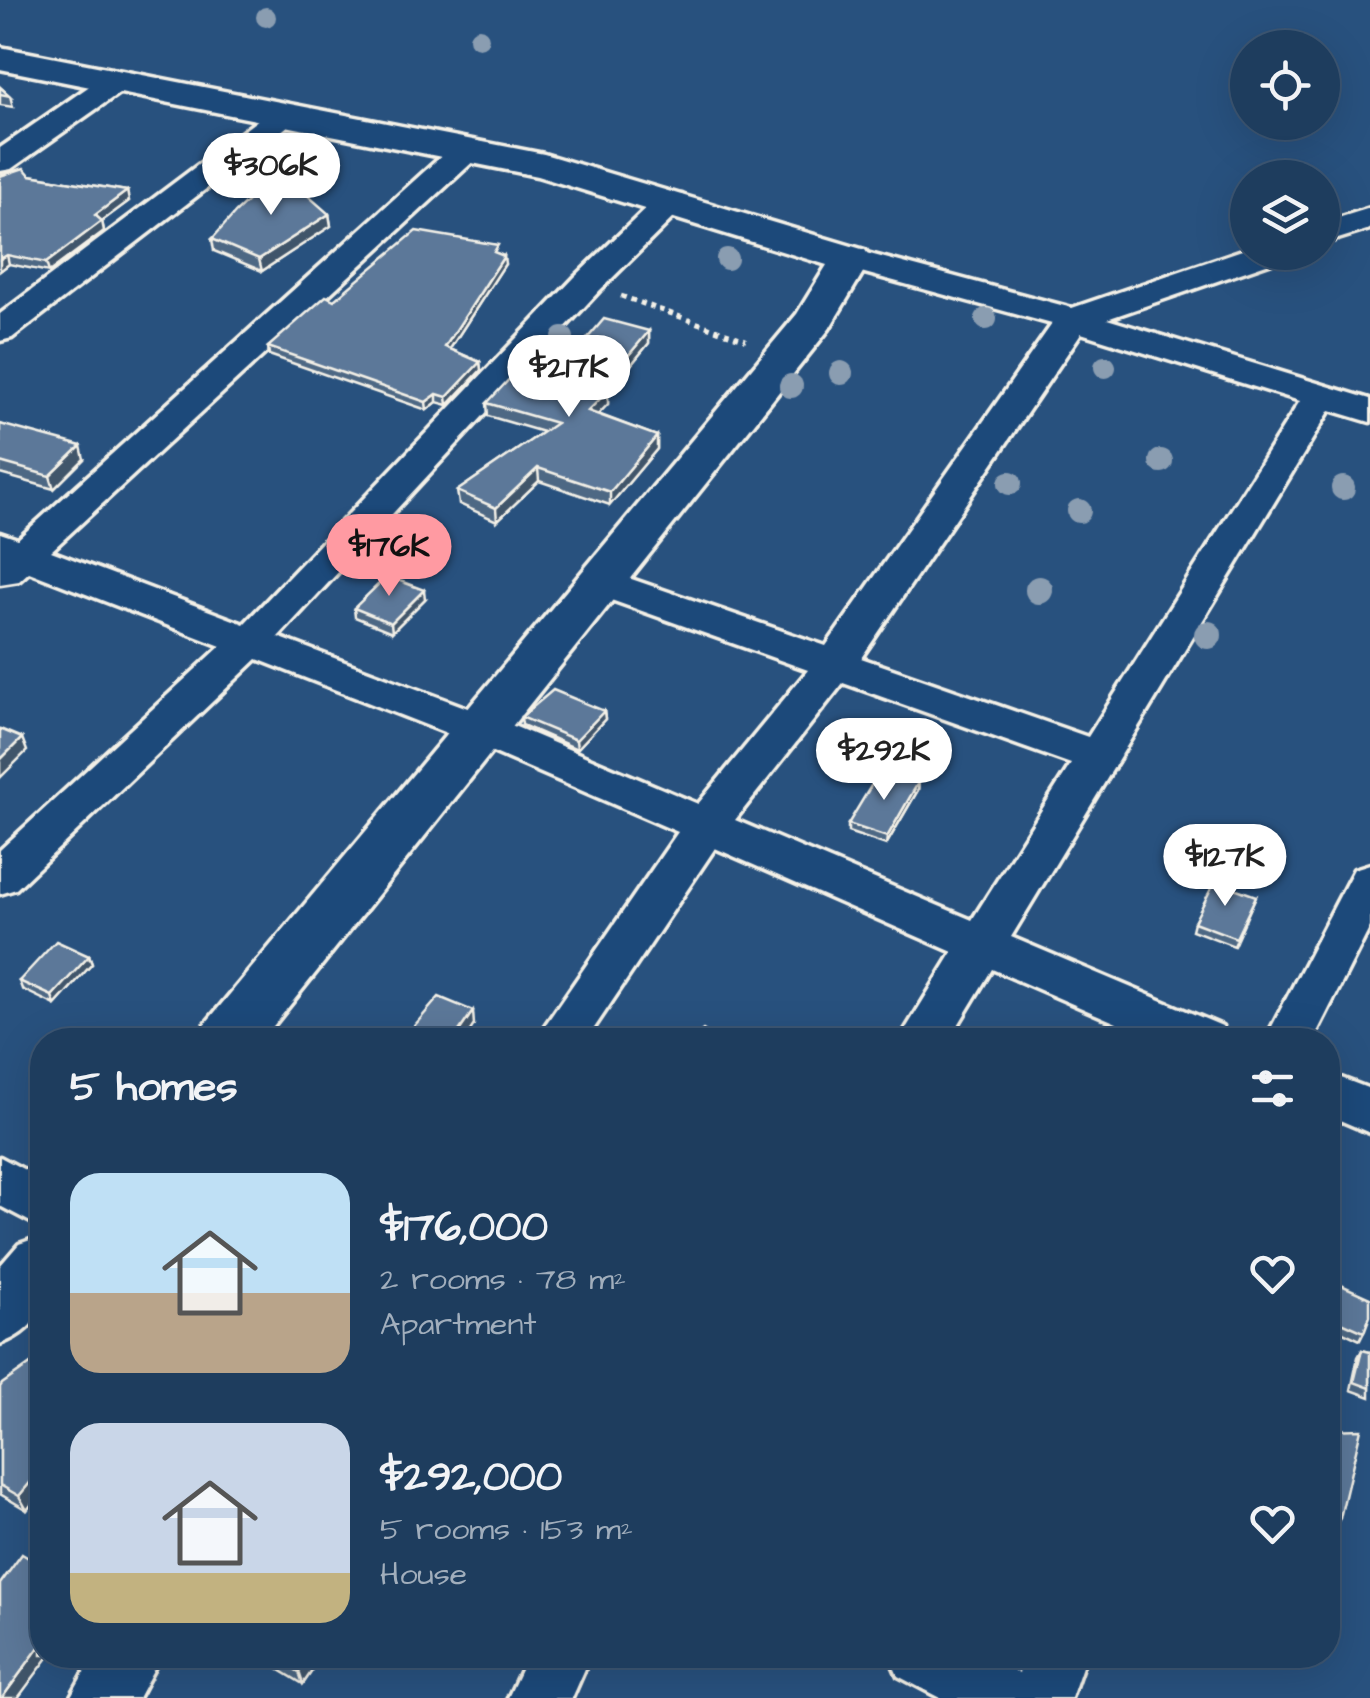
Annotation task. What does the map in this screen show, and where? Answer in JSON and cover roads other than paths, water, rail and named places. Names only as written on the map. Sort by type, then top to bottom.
[{"type":"street","points":[[0,58],[467,150],[671,202],[851,259],[1072,318],[1370,410]]},
{"type":"street","points":[[0,162],[118,80]]},
{"type":"street","points":[[0,331],[286,112]]},
{"type":"street","points":[[467,150],[8,560],[482,730],[1177,1028]]},
{"type":"street","points":[[0,877],[248,644],[587,284],[671,202]]},
{"type":"street","points":[[1340,228],[1370,218]]},
{"type":"street","points":[[238,1028],[482,730],[597,581],[814,320],[851,259]]},
{"type":"street","points":[[566,1028],[706,826],[834,666],[1072,318],[1230,265]]},
{"type":"street","points":[[930,1028],[1320,396]]},
{"type":"street","points":[[597,581],[1096,756]]},
{"type":"street","points":[[1294,1028],[1370,881]]},
{"type":"street","points":[[1340,1098],[1370,1112]]},
{"type":"street","points":[[0,1179],[30,1198]]},
{"type":"street","points":[[0,1314],[30,1278]]},
{"type":"street","points":[[101,1698],[122,1668]]},
{"type":"street","points":[[539,1698],[554,1668]]},
{"type":"street","points":[[945,1668],[1004,1698]]},
{"type":"street","points":[[1040,1698],[1051,1668]]}]
